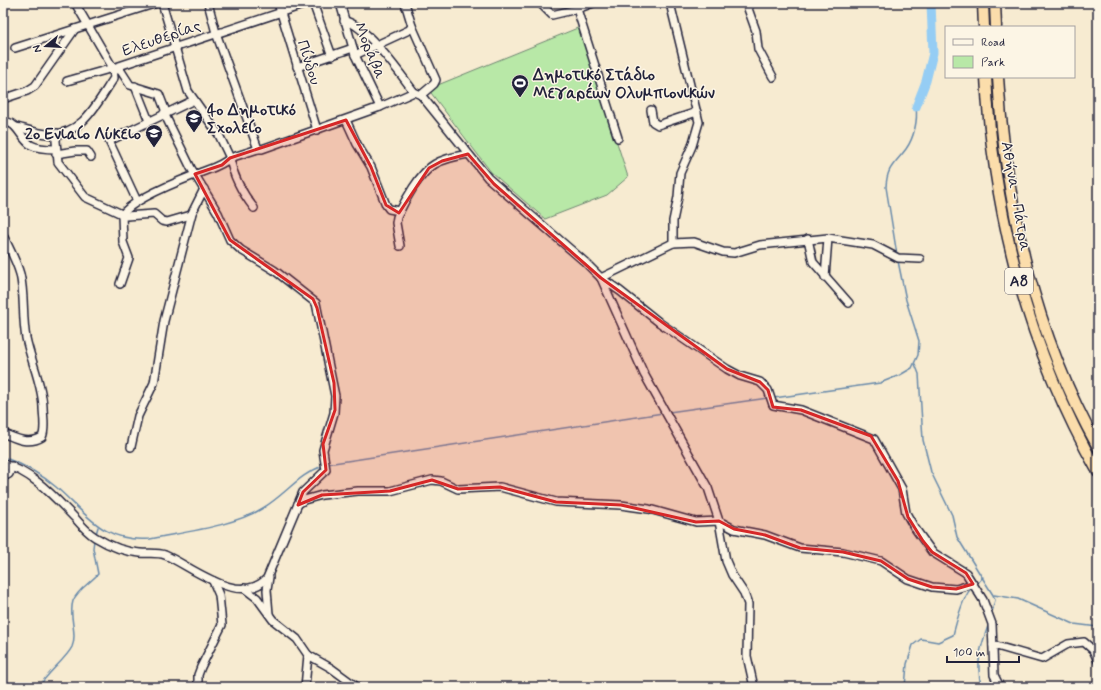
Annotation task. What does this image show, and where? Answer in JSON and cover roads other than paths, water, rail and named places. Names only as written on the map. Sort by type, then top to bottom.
[{"type":"highway","points":[[983,3],[984,26]]},
{"type":"highway","points":[[995,3],[996,26]]},
{"type":"highway","name":"Αθήνα - Πάτρα","points":[[986,78],[994,167],[1002,214],[1015,268],[1033,325],[1056,388],[1071,422],[1098,472]]},
{"type":"highway","name":"Αθήνα - Πάτρα","points":[[998,78],[1006,165],[1015,217],[1025,259],[1058,361],[1076,405],[1098,447]]},
{"type":"street","points":[[16,127],[46,134],[71,130],[80,125],[114,78],[113,68],[75,3]]},
{"type":"street","points":[[16,48],[157,3]]},
{"type":"street","points":[[162,3],[185,80],[194,100],[219,135],[230,158],[232,168],[240,186],[254,208]]},
{"type":"street","points":[[208,3],[216,33],[260,149]]},
{"type":"street","name":"Πίνδου","points":[[278,3],[317,130]]},
{"type":"street","name":"Ελευθερίας","points":[[67,81],[113,68],[175,46],[309,3]]},
{"type":"street","points":[[313,3],[332,56]]},
{"type":"street","name":"Μοράβα","points":[[340,3],[354,52],[380,107]]},
{"type":"street","points":[[120,284],[129,258],[123,242],[122,215],[128,207],[137,201],[195,174],[222,165],[230,158],[317,130],[418,94],[434,84],[436,80],[412,26],[405,3]]},
{"type":"street","points":[[540,3],[552,15],[577,9],[593,3]]},
{"type":"street","points":[[670,3],[697,112],[698,128],[680,173],[678,197],[673,221],[673,243]]},
{"type":"street","points":[[746,3],[756,31],[758,49],[773,77]]},
{"type":"street","points":[[577,9],[618,138]]},
{"type":"street","points":[[344,21],[357,25],[376,45],[494,184],[585,262],[600,278],[660,323],[727,369],[740,376],[757,380],[768,390],[772,404],[776,407],[801,410],[874,439],[902,489],[906,513],[914,527],[932,552],[966,573],[983,600],[990,618],[994,675],[1000,687]]},
{"type":"street","points":[[297,67],[332,56],[354,52],[376,45],[406,33],[412,26]]},
{"type":"street","points":[[3,99],[27,91],[35,86],[76,29]]},
{"type":"street","points":[[113,68],[121,71],[128,82],[135,86],[159,94],[165,112],[195,174],[228,236],[237,247],[294,285],[316,303],[335,396],[334,413],[325,438],[322,453],[326,470],[303,492],[270,574],[267,590],[270,616]]},
{"type":"street","points":[[135,86],[149,121]]},
{"type":"street","points":[[137,201],[109,141],[165,112],[194,100]]},
{"type":"street","points":[[651,110],[653,122],[658,125],[697,112]]},
{"type":"street","points":[[346,120],[357,144],[371,166],[386,205],[389,209],[400,211]]},
{"type":"street","points":[[3,121],[12,123],[25,140],[31,145],[56,151],[87,151],[91,157]]},
{"type":"street","points":[[57,133],[56,151],[60,167],[85,197],[122,215],[135,216],[154,214],[162,221],[167,222],[191,216]]},
{"type":"street","points":[[400,246],[396,223],[400,211],[421,176],[429,168],[442,161],[468,154]]},
{"type":"street","points":[[131,447],[138,416],[154,383],[164,321],[191,216],[204,189]]},
{"type":"street","points":[[3,235],[17,264],[21,278],[25,332],[31,359],[42,394],[44,430],[42,437],[32,441],[20,440],[3,433]]},
{"type":"street","points":[[600,278],[673,243],[694,242],[723,252],[734,253],[760,245],[828,238],[867,243],[898,258],[920,259]]},
{"type":"street","points":[[826,277],[828,238]]},
{"type":"street","points":[[808,239],[813,262],[849,303]]},
{"type":"street","points":[[600,278],[639,363],[708,488],[719,521],[726,561],[732,575],[744,593],[748,604],[748,656],[754,687]]},
{"type":"street","points":[[3,464],[12,466],[38,482],[95,537],[126,551],[164,555],[213,581],[228,586],[244,588],[261,583],[270,574]]},
{"type":"street","points":[[3,477],[9,474],[12,466]]},
{"type":"street","points":[[298,504],[304,500],[322,494],[390,490],[436,480],[458,489],[500,487],[556,502],[620,505],[649,509],[696,522],[719,521],[734,529],[765,535],[800,548],[843,552],[882,562],[908,579],[932,588],[956,589],[973,584]]},
{"type":"street","points":[[198,687],[200,667],[222,625],[219,595],[213,581]]},
{"type":"street","points":[[244,588],[257,598],[270,616],[297,639],[308,655],[331,668],[357,687]]},
{"type":"street","points":[[993,645],[1042,659],[1068,644],[1084,642],[1093,650],[1098,661]]},
{"type":"street","points":[[305,687],[308,655]]},
{"type":"waterway","points":[[916,107],[926,81],[933,53],[931,3]]},
{"type":"waterway","points":[[897,255],[886,187],[888,174],[892,166],[906,149],[911,140],[916,123],[916,107]]},
{"type":"waterway","points":[[774,398],[880,383],[900,375],[912,368],[918,355],[919,341],[906,300],[898,261]]},
{"type":"waterway","points":[[915,364],[919,374],[923,440],[931,472],[952,515],[957,537],[993,595],[995,600],[991,616]]},
{"type":"waterway","points":[[669,412],[768,398]]},
{"type":"waterway","points":[[327,464],[663,413]]},
{"type":"waterway","points":[[3,457],[24,466],[44,478],[56,487],[97,525],[120,536],[134,539],[150,539],[209,528],[252,514],[271,503],[299,479],[323,466]]},
{"type":"waterway","points":[[96,534],[98,527]]},
{"type":"waterway","points":[[39,687],[69,652],[74,642],[72,613],[73,601],[81,590],[98,574],[93,548],[94,540]]},
{"type":"waterway","points":[[976,585],[983,577]]},
{"type":"waterway","points":[[905,687],[907,664],[913,645],[921,639],[938,642],[953,635],[963,603],[972,588]]},
{"type":"waterway","points":[[994,595],[1018,599],[1074,624],[1098,627]]},
{"type":"waterway","points":[[981,687],[979,661],[983,640],[989,623]]},
{"type":"place","name":"Δημοτικό Στάδιο Μεγαρέων Ολυμπιονικών","points":[[520,98]]},
{"type":"place","name":"4ο Δημοτικό Σχολείο","points":[[194,133]]},
{"type":"place","name":"2ο Ενιαίο Λύκειο","points":[[154,148]]}]
